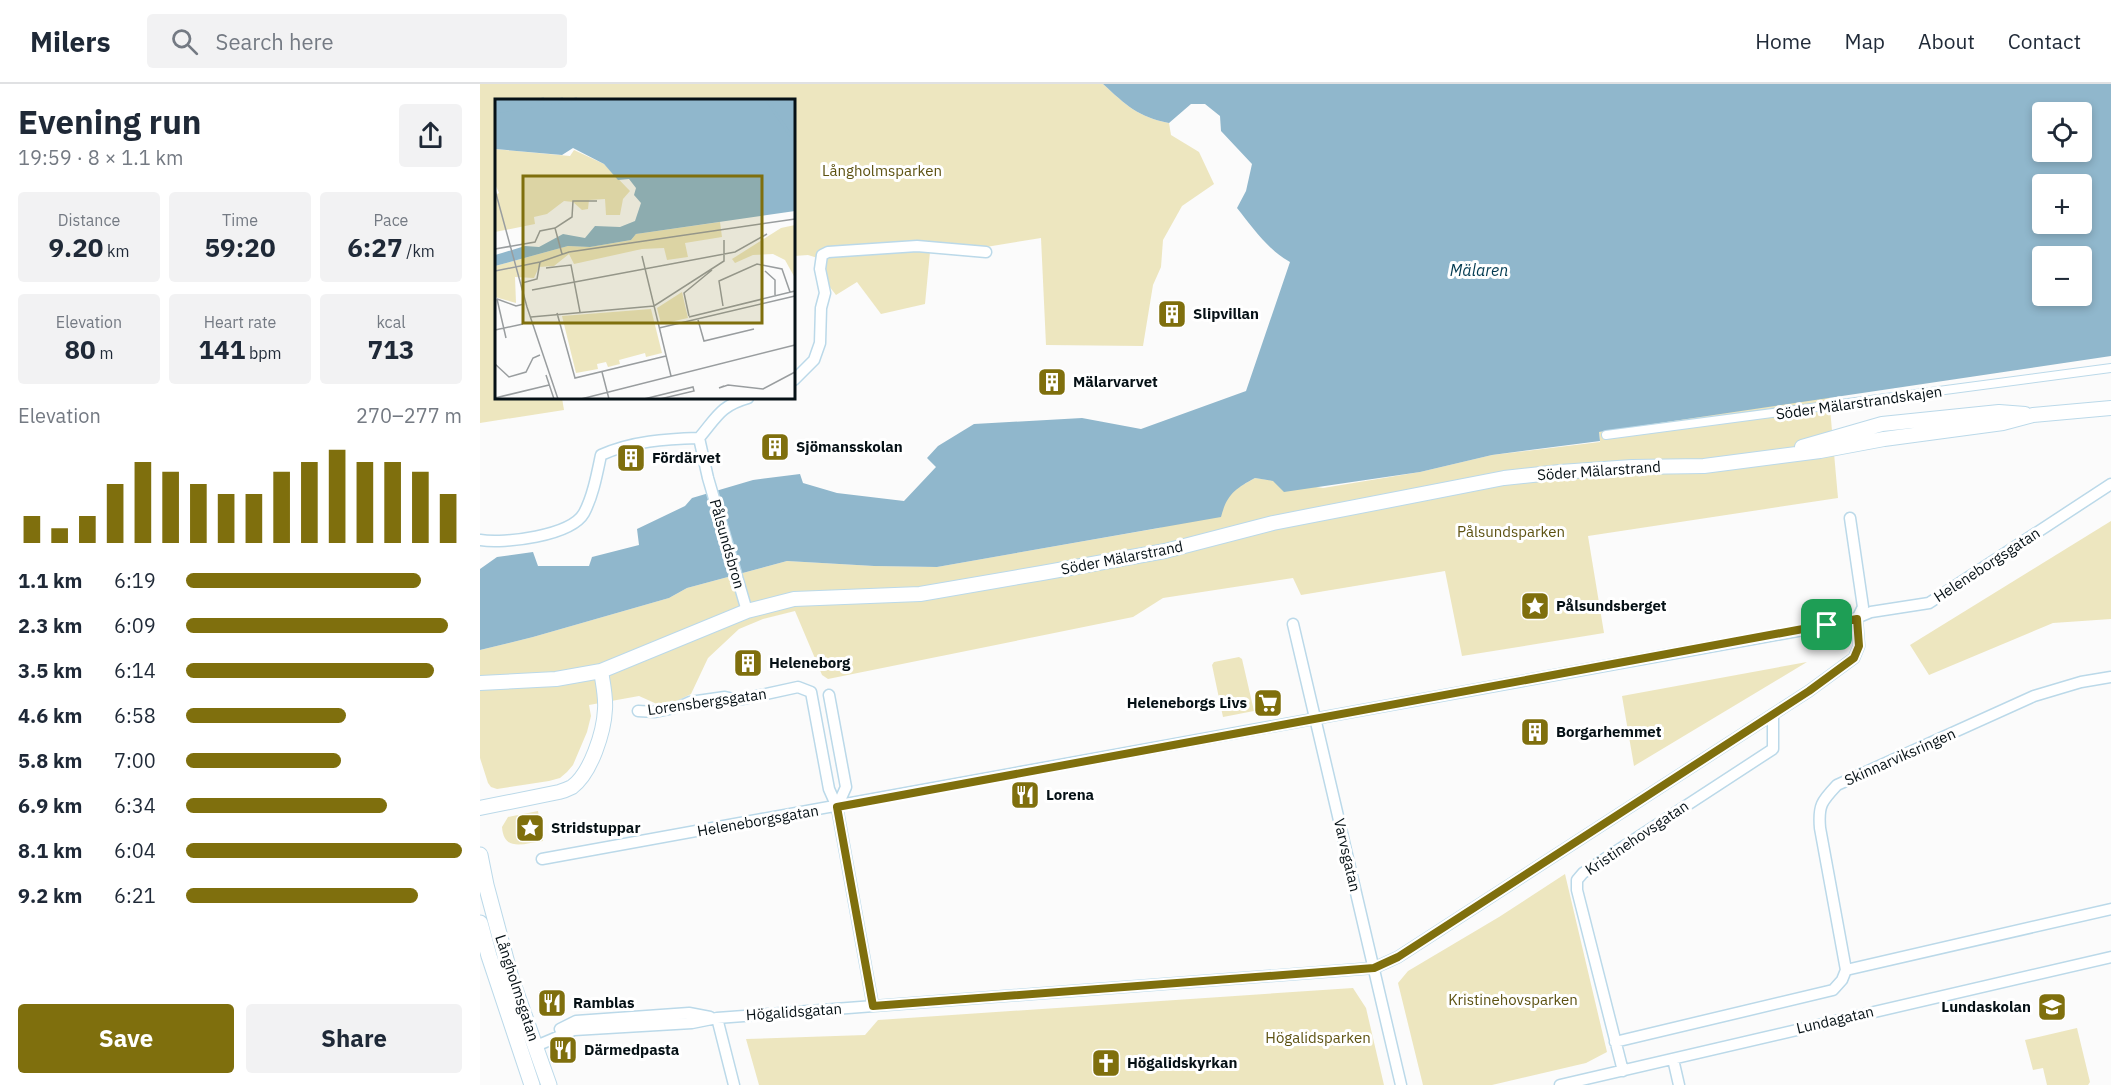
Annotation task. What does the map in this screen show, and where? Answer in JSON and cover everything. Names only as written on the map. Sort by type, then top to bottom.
[{"type":"main road","name":"Långholmsgatan","points":[[480,855],[511,978],[549,1085]]},
{"type":"main road","name":"Långholmsgatan","points":[[480,923],[484,957],[532,1085]]},
{"type":"main road","points":[[520,1053],[536,1046]]},
{"type":"street","points":[[795,379],[818,353],[821,308],[825,293],[820,269],[822,255],[828,252],[917,246],[986,252]]},
{"type":"street","name":"Söder Mälarstrandskajen","points":[[1606,435],[2111,368]]},
{"type":"street","points":[[480,540],[488,542],[530,538],[562,529],[576,522],[584,513],[601,455],[619,447],[666,439],[699,438],[721,410],[732,402],[744,399]]},
{"type":"street","name":"Söder Mälarstrand","points":[[480,683],[556,679],[601,671],[747,611],[794,598],[920,594],[1165,551],[1273,523],[1504,478],[1632,467],[1704,466],[1772,458],[1833,437],[1882,424],[1999,412],[2033,416],[2111,408]]},
{"type":"street","name":"Pålsundsbron","points":[[699,438],[708,478],[747,611]]},
{"type":"street","name":"Heleneborgsgatan","points":[[542,860],[1857,619],[1871,612],[1929,603],[2111,484]]},
{"type":"street","points":[[1850,518],[1863,607],[1857,619]]},
{"type":"street","name":"Högalidsgatan","points":[[536,1046],[574,1030],[692,1023],[717,1018],[1374,968],[1398,957],[1773,714],[1854,658],[1859,646],[1857,619]]},
{"type":"street","name":"Varvsgatan","points":[[1293,624],[1401,1085]]},
{"type":"street","points":[[480,808],[559,792],[577,782],[592,757],[602,729],[606,707],[601,671]]},
{"type":"street","name":"Skinnarviksringen","points":[[1846,970],[1820,828],[1819,814],[1822,801],[1837,785],[2034,696],[2081,682],[2111,677]]},
{"type":"street","name":"Lorensbergsgatan","points":[[638,711],[655,712],[690,702],[725,697],[738,700],[798,687],[811,692],[829,789],[837,807]]},
{"type":"street","points":[[829,695],[846,787],[837,807],[873,1006]]},
{"type":"street","name":"Kristinehovsgatan","points":[[1623,1071],[1588,939],[1577,890],[1577,880],[1583,873],[1773,749],[1773,714]]},
{"type":"street","points":[[1846,970],[2111,909]]},
{"type":"street","name":"Lundagatan","points":[[1560,1085],[2111,957]]},
{"type":"street","name":"Lundagatan","points":[[1615,1042],[1833,990],[1842,980],[1846,970]]},
{"type":"street","points":[[717,1018],[734,1085]]},
{"type":"street","points":[[1673,1059],[1679,1085]]},
{"type":"green space","name":"Långholmsparken","points":[[480,84],[1103,84],[1141,114],[1169,123],[1171,135],[1199,152],[1214,184],[1182,206],[1163,240],[1161,267],[1153,285],[1143,346],[1046,345],[1041,238],[986,247],[930,252],[925,304],[881,314],[857,282],[836,295],[829,286],[824,260],[808,255],[795,256],[795,99],[495,99],[495,399],[562,399],[564,410],[480,423]]},
{"type":"green space","name":"Pålsundsparken","points":[[1829,397],[1838,498],[1588,536],[1604,633],[1462,656],[1445,571],[1301,595],[1293,578],[1163,598],[1133,617],[828,679],[822,675],[795,611],[763,619],[739,629],[708,658],[691,694],[677,701],[657,704],[639,696],[589,705],[591,716],[587,732],[573,765],[560,778],[497,789],[488,783],[480,758],[480,650],[669,598],[687,588],[787,561],[937,567],[1159,528],[1225,503],[1232,491],[1255,478],[1323,488],[1420,472],[1492,455],[1600,442],[1599,432]]},
{"type":"green space","points":[[2111,521],[2111,619],[2053,623],[1929,675],[1910,645]]},
{"type":"green space","points":[[1239,657],[1242,659],[1254,711],[1223,717],[1212,665],[1214,662]]},
{"type":"green space","points":[[1807,662],[1634,766],[1622,696]]},
{"type":"green space","points":[[538,811],[543,841],[516,845],[507,840],[502,827],[508,817]]},
{"type":"green space","name":"Kristinehovsparken","points":[[1565,874],[1607,1052],[1586,1063],[1492,1085],[1423,1085],[1398,983],[1408,971],[1499,917]]},
{"type":"green space","name":"Högalidsparken","points":[[1353,988],[1366,1008],[1384,1085],[759,1085],[746,1039],[865,1035],[878,1020]]},
{"type":"green space","points":[[2077,1028],[2090,1082],[2088,1085],[2047,1085],[2043,1068],[2033,1070],[2025,1040]]},
{"type":"water","name":"Mälaren","points":[[1103,84],[2111,84],[2111,356],[1599,432],[1600,441],[1492,455],[1420,472],[1284,492],[1273,481],[1255,478],[1229,497],[1221,517],[937,567],[787,561],[687,588],[669,598],[480,650],[480,569],[497,557],[533,552],[538,566],[589,566],[592,557],[639,545],[637,529],[685,506],[692,498],[753,480],[800,474],[803,483],[837,493],[904,501],[936,467],[927,458],[938,446],[974,424],[1082,418],[1141,429],[1246,391],[1290,262],[1268,245],[1237,208],[1246,191],[1252,164],[1221,131],[1220,116],[1205,104],[1191,104],[1169,123],[1141,114]]},
{"type":"place","name":"Slipvillan","points":[[1172,314]]},
{"type":"place","name":"Mälarvarvet","points":[[1052,382]]},
{"type":"place","name":"Sjömansskolan","points":[[775,447]]},
{"type":"place","name":"Fördärvet","points":[[631,458]]},
{"type":"place","name":"Pålsundsberget","points":[[1535,606]]},
{"type":"place","name":"Heleneborg","points":[[748,663]]},
{"type":"place","name":"Heleneborgs Livs","points":[[1268,703]]},
{"type":"place","name":"Borgarhemmet","points":[[1535,732]]},
{"type":"place","name":"Lorena","points":[[1025,795]]},
{"type":"place","name":"Stridstuppar","points":[[530,828]]},
{"type":"place","name":"Ramblas","points":[[552,1003]]},
{"type":"place","name":"Lundaskolan","points":[[2052,1007]]},
{"type":"place","name":"Därmedpasta","points":[[563,1050]]},
{"type":"place","name":"Högalidskyrkan","points":[[1106,1063]]},
{"type":"route","points":[[1857,619],[1859,646],[1854,658],[1809,691],[1398,957],[1374,968],[873,1006],[837,807],[1827,625],[1857,619]]}]
